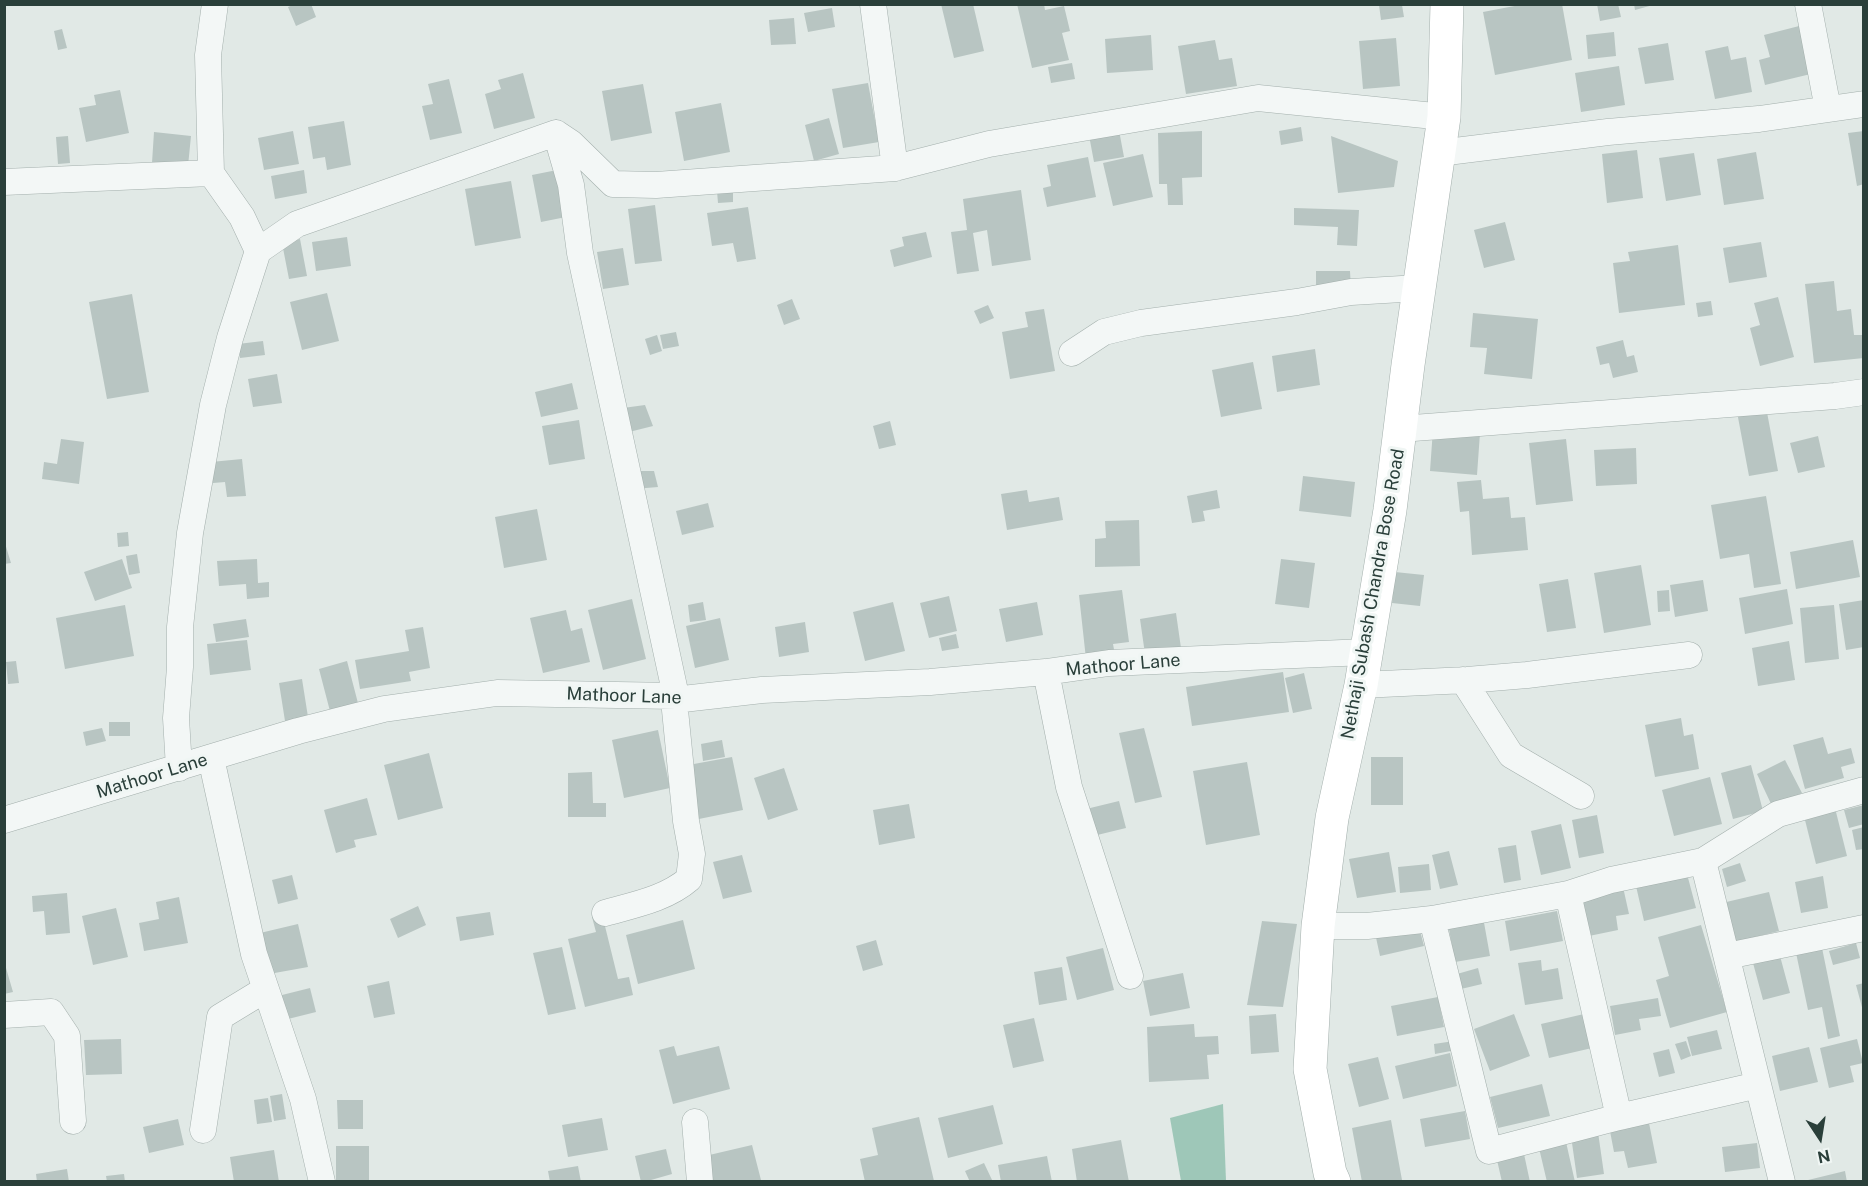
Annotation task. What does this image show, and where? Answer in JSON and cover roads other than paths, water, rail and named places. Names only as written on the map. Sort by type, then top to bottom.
[{"type":"main road","name":"Nethaji Subash Chandra Bose Road","points":[[1334,1182],[1330,1173],[1310,1069],[1318,926],[1332,818],[1361,685],[1390,510],[1444,117],[1446,4]]},
{"type":"street","points":[[215,4],[208,55],[211,173],[242,217],[258,251]]},
{"type":"street","points":[[873,4],[895,168]]},
{"type":"street","points":[[1808,4],[1828,109]]},
{"type":"street","points":[[556,133],[571,143],[613,184],[656,185],[895,168],[989,144],[1258,98],[1444,117]]},
{"type":"street","points":[[1439,153],[1608,132],[1759,119],[1863,104]]},
{"type":"street","points":[[179,768],[176,718],[180,627],[190,532],[213,405],[230,338],[258,251],[297,224],[556,133]]},
{"type":"street","points":[[556,133],[570,184],[580,253],[675,698],[686,821],[692,854],[689,879],[680,886],[651,900],[605,913]]},
{"type":"street","points":[[4,182],[211,173]]},
{"type":"street","points":[[1072,353],[1104,332],[1141,323],[1297,302],[1351,292],[1419,288]]},
{"type":"street","points":[[1401,429],[1863,392]]},
{"type":"street","name":"Mathoor Lane","points":[[4,820],[298,731],[384,709],[496,693],[675,698],[762,690],[930,682],[1046,672],[1109,663],[1366,652]]},
{"type":"street","points":[[1361,685],[1527,675],[1689,655]]},
{"type":"street","points":[[1046,672],[1069,788],[1130,976]]},
{"type":"street","points":[[1463,680],[1511,755],[1581,796]]},
{"type":"street","points":[[211,758],[254,954],[303,1100],[322,1182]]},
{"type":"street","points":[[1318,926],[1368,926],[1432,919],[1569,894],[1611,880],[1703,861],[1778,814],[1863,790]]},
{"type":"street","points":[[1703,861],[1782,1182]]},
{"type":"street","points":[[1569,894],[1619,1117]]},
{"type":"street","points":[[1432,919],[1489,1151],[1619,1117],[1758,1085]]},
{"type":"street","points":[[1727,956],[1863,928]]},
{"type":"street","points":[[203,1130],[220,1017],[266,989]]},
{"type":"street","points":[[4,1015],[51,1012],[67,1036],[73,1120]]},
{"type":"street","points":[[695,1122],[700,1182]]}]
